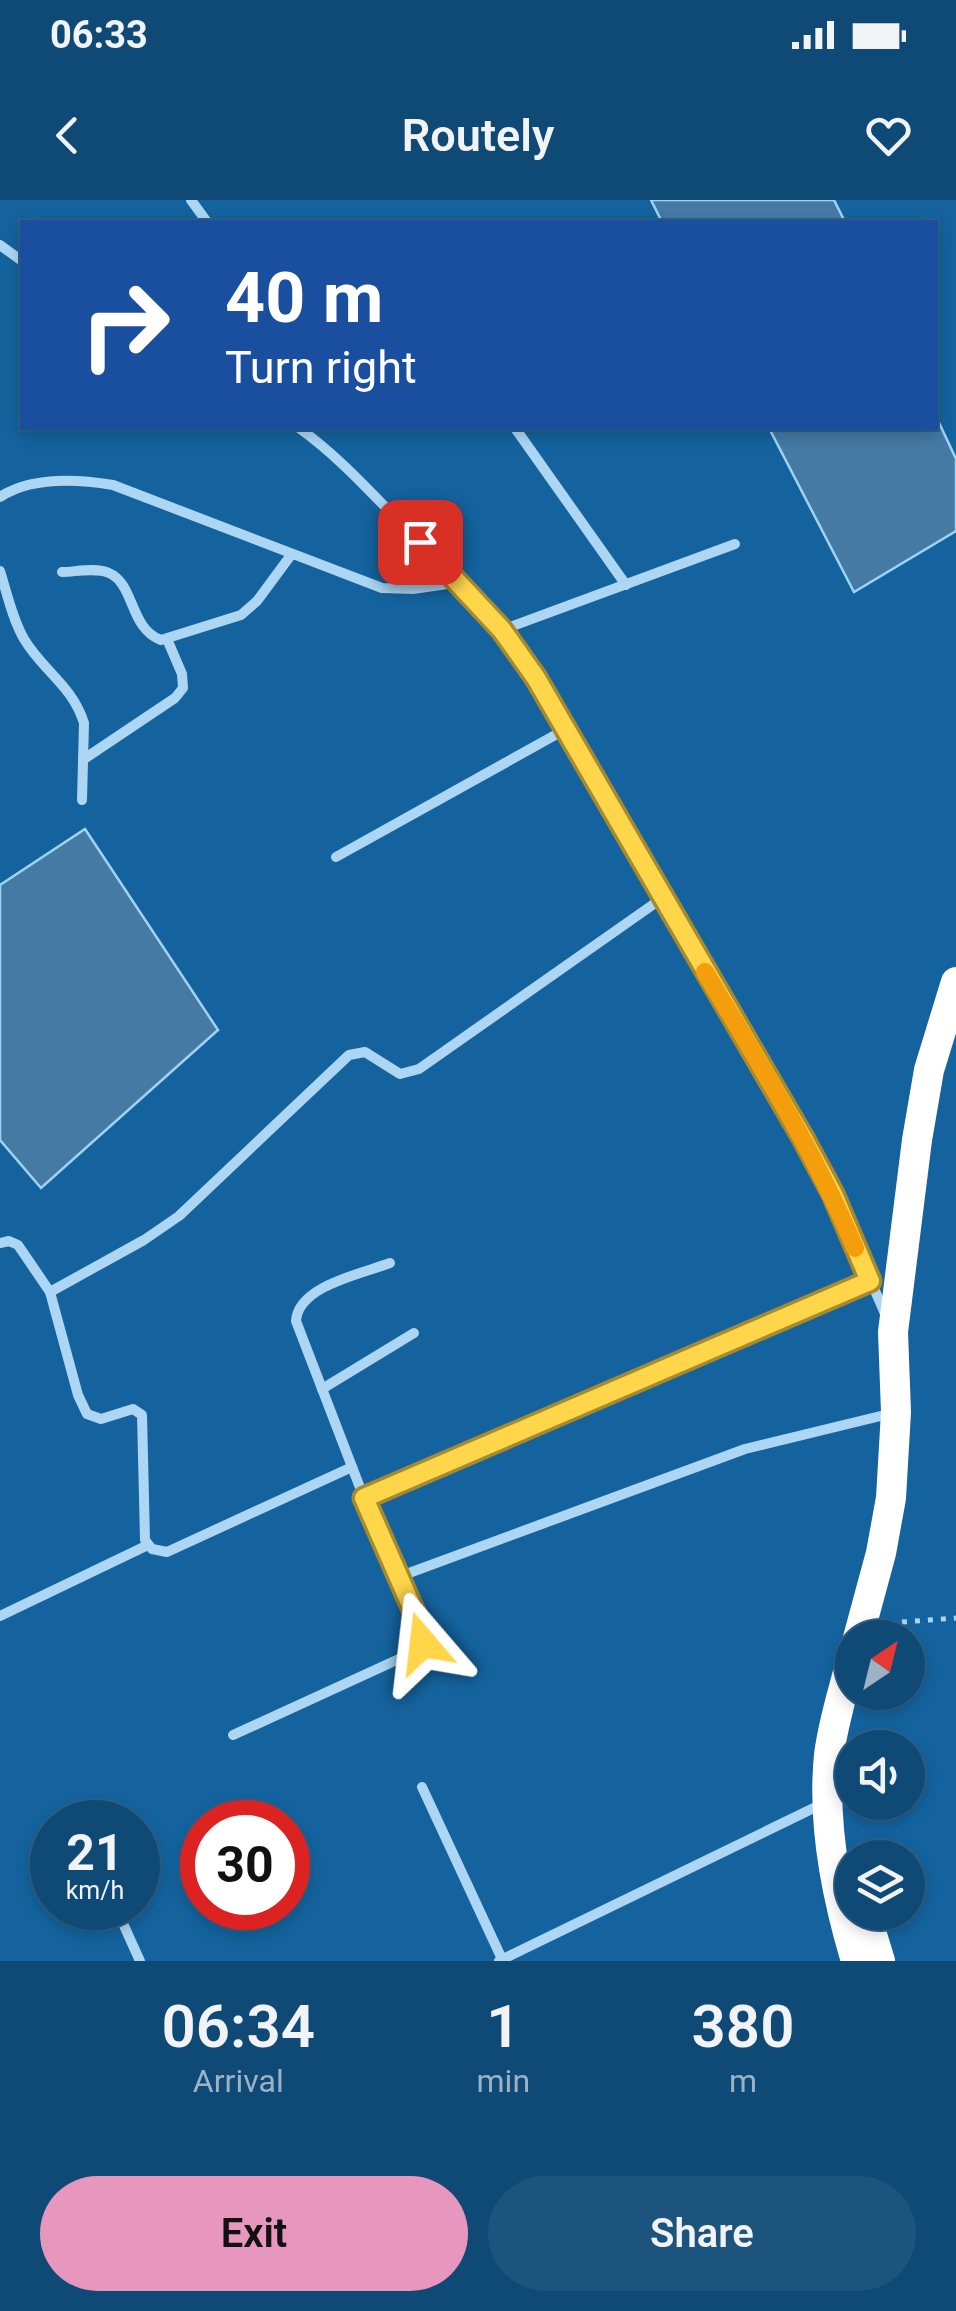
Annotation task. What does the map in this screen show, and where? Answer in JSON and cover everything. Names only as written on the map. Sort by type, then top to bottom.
[{"type":"highway","points":[[863,1620],[882,1553],[891,1498],[896,1412],[894,1332],[922,1105],[956,982]]},
{"type":"highway","points":[[835,1842],[827,1801],[830,1753],[840,1710]]},
{"type":"highway","points":[[851,1930],[856,1961]]},
{"type":"highway","points":[[871,1930],[880,1961]]},
{"type":"street","points":[[302,430],[325,446],[460,582],[502,630],[536,678],[803,1138],[833,1194],[894,1332]]},
{"type":"street","points":[[516,430],[626,585]]},
{"type":"street","points":[[0,497],[36,484],[77,479],[113,484],[382,588],[413,589],[460,582]]},
{"type":"street","points":[[502,630],[735,544]]},
{"type":"street","points":[[62,572],[104,571],[114,576],[148,634],[161,640],[241,615],[291,555]]},
{"type":"street","points":[[0,571],[23,637],[76,699],[84,723],[82,800]]},
{"type":"street","points":[[84,759],[179,693],[184,682],[166,639]]},
{"type":"street","points":[[336,858],[566,730]]},
{"type":"street","points":[[50,1292],[179,1216],[349,1055],[364,1052],[400,1074],[419,1069],[661,898]]},
{"type":"street","points":[[0,1243],[18,1245],[50,1292],[78,1395],[87,1414],[101,1419],[132,1408],[140,1412],[144,1420],[148,1544],[157,1552],[167,1552],[352,1468]]},
{"type":"street","points":[[233,1734],[423,1643],[422,1630],[364,1498],[296,1321],[299,1307],[310,1294],[390,1263]]},
{"type":"street","points":[[364,1498],[870,1281]]},
{"type":"street","points":[[322,1389],[414,1333]]},
{"type":"street","points":[[400,1576],[745,1449],[896,1412]]},
{"type":"street","points":[[0,1616],[148,1544]]},
{"type":"street","points":[[422,1787],[501,1960],[827,1801]]},
{"type":"street","points":[[126,1930],[140,1961]]},
{"type":"path","points":[[925,1623],[956,1618]]},
{"type":"water","points":[[651,200],[834,200],[844,220],[661,220]]},
{"type":"water","points":[[938,420],[956,459],[956,531],[854,592],[770,430],[938,430]]},
{"type":"water","points":[[85,829],[218,1030],[41,1188],[0,1140],[0,885]]},
{"type":"slow traffic","points":[[705,972],[803,1138],[833,1194],[855,1248]]},
{"type":"route","points":[[420,542],[502,630],[536,678],[803,1138],[833,1194],[870,1281],[364,1498],[422,1630],[423,1643]]}]
